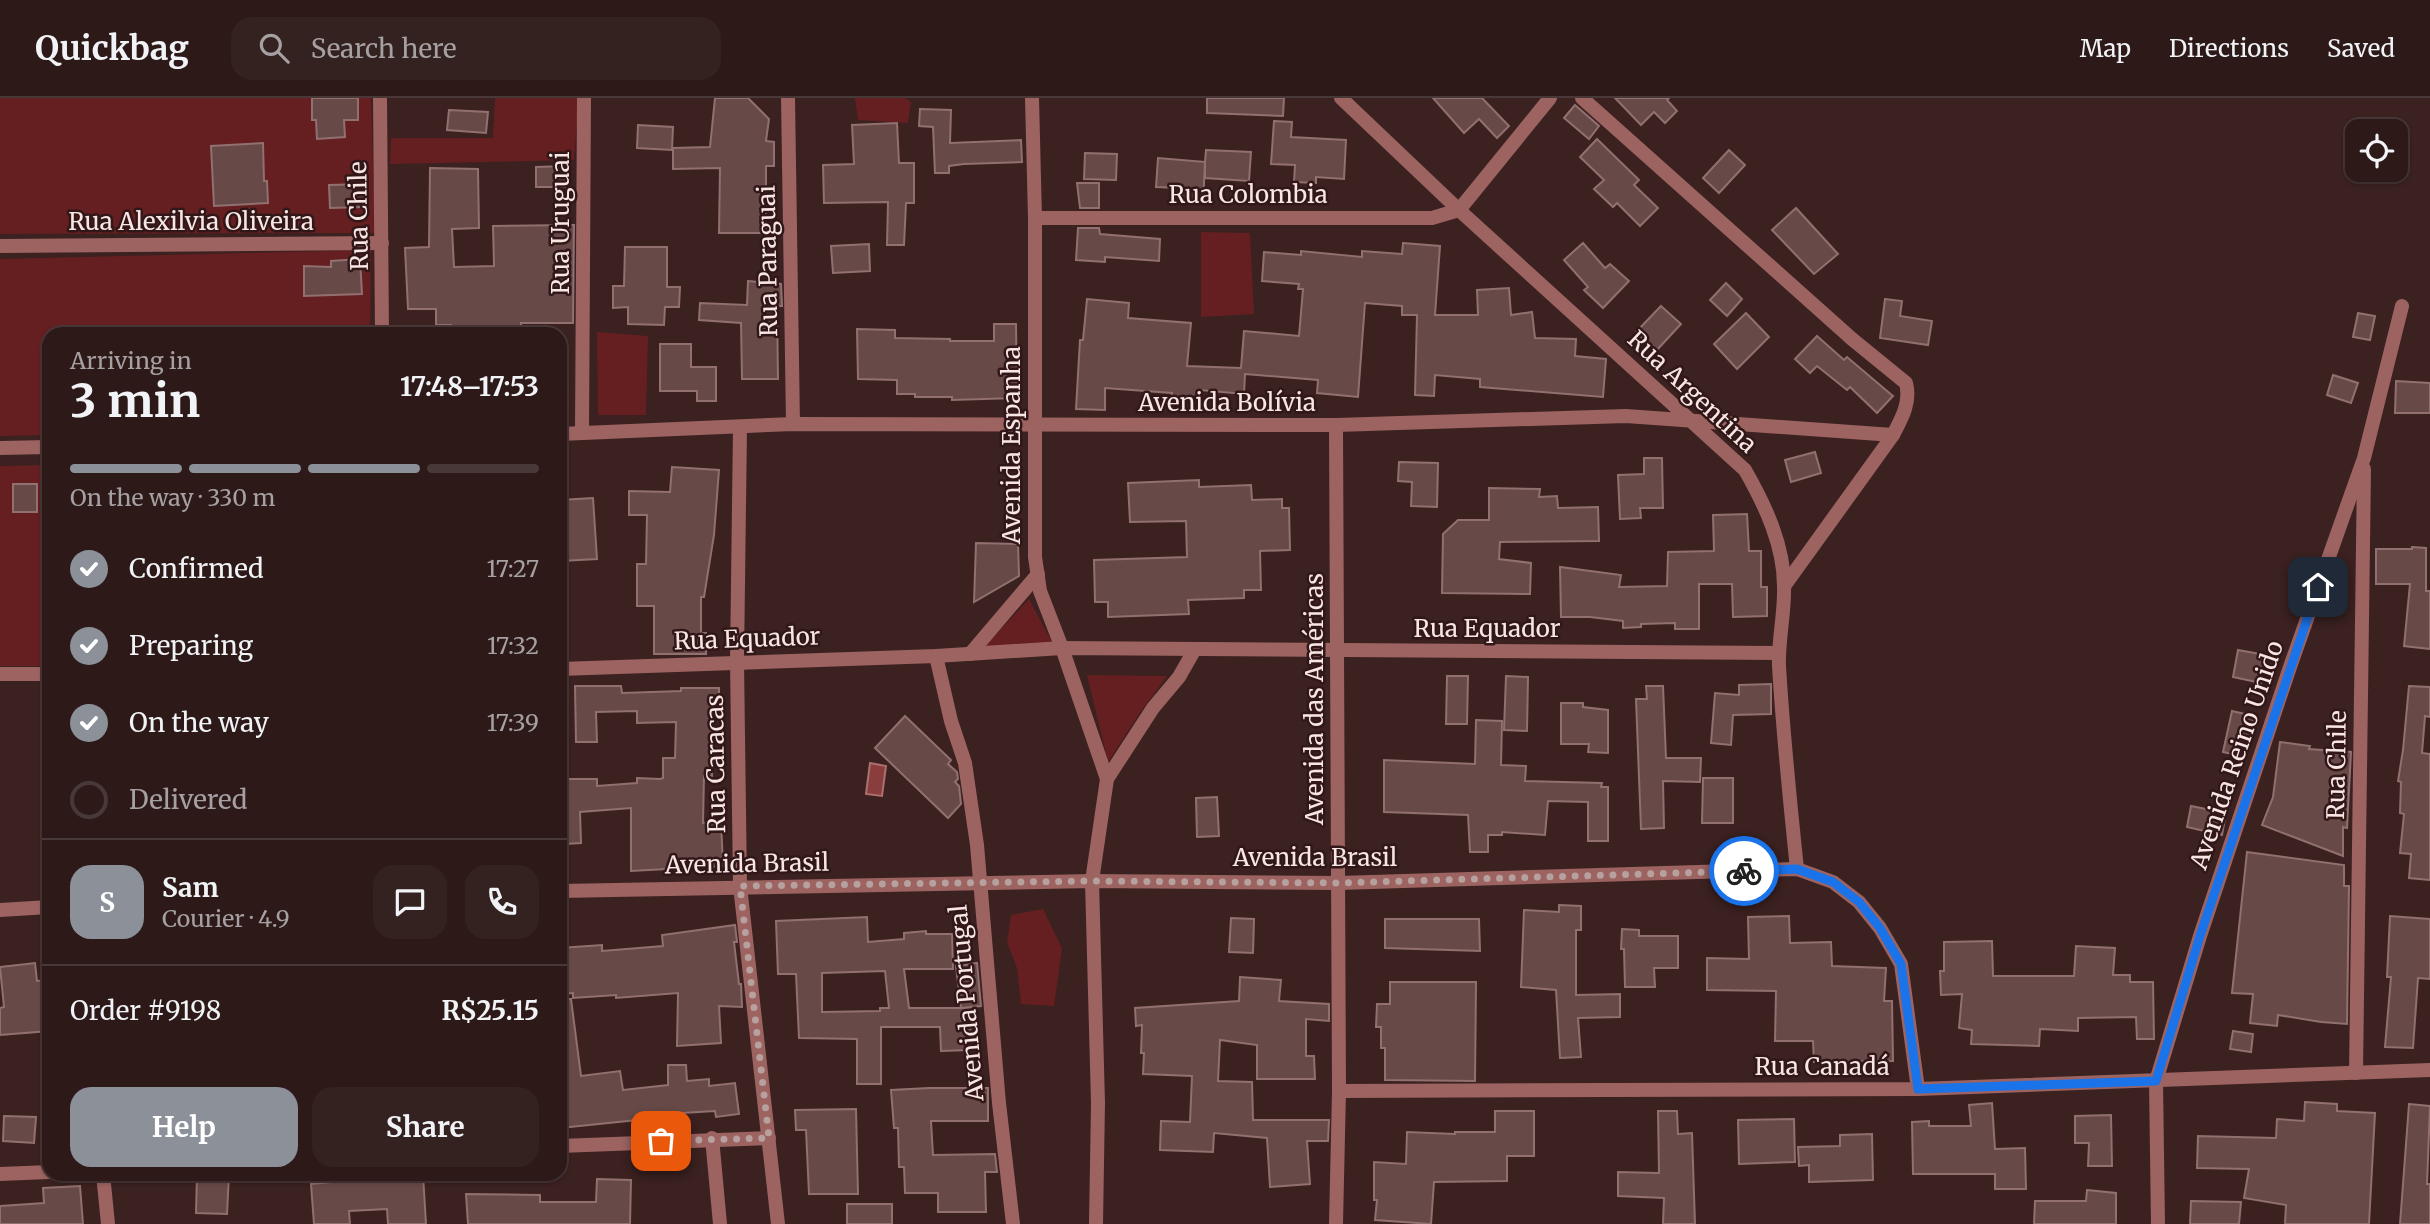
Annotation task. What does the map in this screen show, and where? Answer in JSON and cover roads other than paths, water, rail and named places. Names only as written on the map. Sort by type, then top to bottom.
[{"type":"street","name":"Rua Chile","points":[[380,98],[382,327]]},
{"type":"street","name":"Rua Uruguai","points":[[582,433],[584,98]]},
{"type":"street","name":"Rua Paraguai","points":[[788,98],[793,424]]},
{"type":"street","name":"Avenida Espanha","points":[[1032,98],[1035,218],[1035,557],[1040,591],[1107,779]]},
{"type":"street","name":"Rua Argentina","points":[[1341,98],[1459,210],[1745,470],[1776,536],[1784,585],[1778,653],[1797,869]]},
{"type":"street","points":[[1459,210],[1550,98]]},
{"type":"street","points":[[1582,98],[1852,339],[1906,383],[1906,409],[1893,435],[1784,585]]},
{"type":"street","name":"Rua Colombia","points":[[1035,218],[1432,218],[1459,210]]},
{"type":"street","name":"Rua Alexilvia Oliveira","points":[[0,246],[383,243]]},
{"type":"street","name":"Avenida Reino Unido","points":[[2158,1224],[2156,1081],[2200,936],[2282,690],[2364,458],[2402,306]]},
{"type":"street","name":"Avenida Bolívia","points":[[567,434],[793,424],[1336,425],[1626,416],[1893,435]]},
{"type":"street","name":"Avenida das Américas","points":[[1336,425],[1339,883],[1336,1224]]},
{"type":"street","name":"Rua Caracas","points":[[740,427],[737,661],[740,886],[778,1224]]},
{"type":"street","points":[[0,448],[42,447]]},
{"type":"street","name":"Rua Chile","points":[[2356,1073],[2364,458]]},
{"type":"street","points":[[970,654],[1038,575]]},
{"type":"street","name":"Rua Equador","points":[[567,668],[936,656],[1062,648],[1778,653]]},
{"type":"street","points":[[1096,1224],[1097,1102],[1092,881],[1107,779],[1153,708],[1179,677],[1195,649]]},
{"type":"street","name":"Avenida Portugal","points":[[936,656],[951,721],[965,763],[977,845],[999,1103],[1013,1224]]},
{"type":"street","points":[[0,674],[42,674]]},
{"type":"street","name":"Avenida Brasil","points":[[567,891],[1092,881],[1339,883],[1797,869],[1833,882],[1859,902],[1880,928],[1901,964],[1918,1089]]},
{"type":"street","points":[[0,910],[42,907]]},
{"type":"street","name":"Rua Canadá","points":[[1339,1091],[1918,1089],[2430,1070]]},
{"type":"street","points":[[567,1146],[769,1138]]},
{"type":"street","points":[[712,1139],[720,1224]]},
{"type":"street","points":[[0,1174],[42,1172]]},
{"type":"street","points":[[104,1181],[108,1224]]}]
